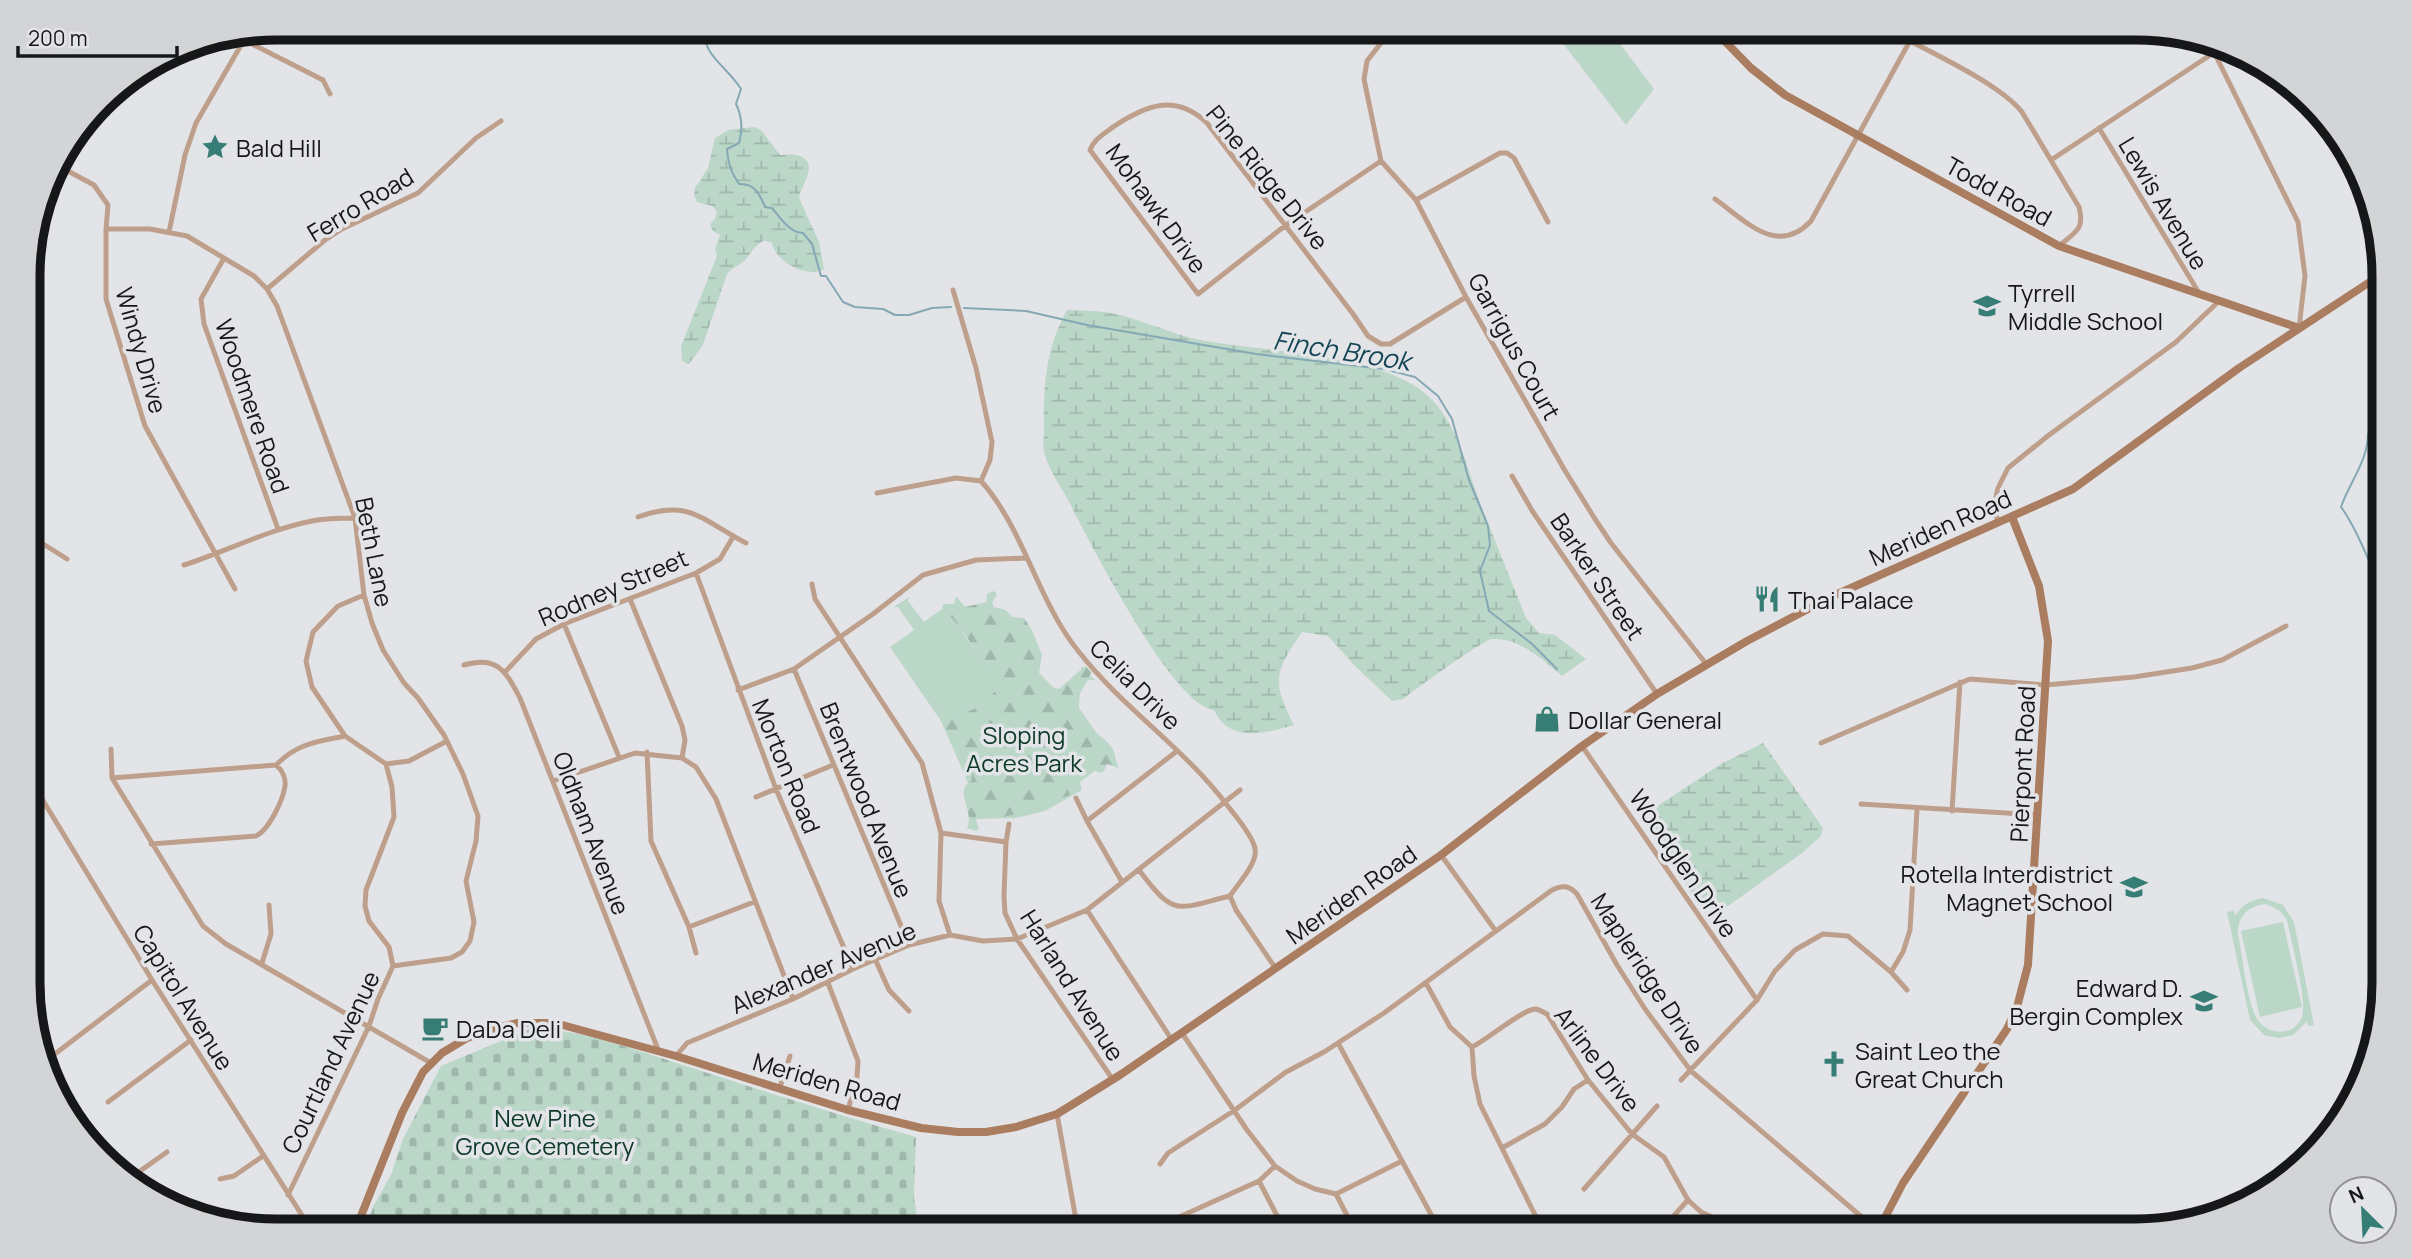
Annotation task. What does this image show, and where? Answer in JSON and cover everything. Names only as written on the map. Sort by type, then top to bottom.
[{"type":"main road","name":"Todd Road","points":[[1724,40],[1769,84],[1785,95],[2059,246],[2299,328]]},
{"type":"main road","name":"Meriden Road","points":[[360,1219],[402,1113],[415,1086],[431,1063],[452,1046],[482,1032],[509,1025],[541,1022],[559,1024],[676,1056],[848,1110],[921,1128],[976,1133],[1016,1127],[1057,1114],[1182,1034],[1441,855],[1582,746],[1657,694],[1769,628],[1833,596],[2012,517],[2088,480],[2239,369],[2372,281]]},
{"type":"main road","name":"Pierpont Road","points":[[1885,1218],[1903,1183],[2007,1029],[2017,1007],[2028,965],[2048,640],[2039,586],[2012,517]]},
{"type":"street","points":[[1286,225],[1381,161],[1364,79],[1367,61],[1383,40]]},
{"type":"street","points":[[1906,40],[2013,100],[2079,207],[2082,220],[2079,229],[2059,246]]},
{"type":"street","points":[[253,41],[323,80],[330,94]]},
{"type":"street","points":[[1715,199],[1760,231],[1775,238],[1801,232],[1811,221],[1909,42]]},
{"type":"street","points":[[169,232],[185,155],[196,123],[242,43]]},
{"type":"street","points":[[2051,160],[2212,53]]},
{"type":"street","points":[[2215,54],[2298,222],[2305,276],[2299,328]]},
{"type":"street","name":"Pine Ridge Drive","points":[[1093,142],[1131,115],[1156,105],[1178,105],[1193,110],[1207,123],[1286,225],[1368,336],[1381,344],[1390,344],[1466,297]]},
{"type":"street","name":"Ferro Road","points":[[267,289],[342,229],[418,193],[476,138],[501,121]]},
{"type":"street","name":"Lewis Avenue","points":[[2099,128],[2200,295]]},
{"type":"street","name":"Mohawk Drive","points":[[1093,142],[1090,150],[1094,156],[1198,293],[1286,225]]},
{"type":"street","points":[[1416,200],[1500,153],[1507,153],[1514,158],[1548,222]]},
{"type":"street","name":"Garrigus Court","points":[[1381,161],[1416,200],[1466,297],[1595,519],[1707,665]]},
{"type":"street","name":"Windy Drive","points":[[66,170],[94,185],[108,205],[106,299],[145,426],[235,589]]},
{"type":"street","name":"Beth Lane","points":[[106,229],[150,229],[187,236],[254,276],[267,289],[277,306],[355,518],[364,595],[383,650],[404,683],[434,720],[463,774],[478,816],[476,841],[466,881],[474,922],[472,935],[467,946],[455,957],[393,966]]},
{"type":"street","name":"Woodmere Road","points":[[224,258],[201,299],[204,324],[278,529]]},
{"type":"street","points":[[877,493],[956,478],[981,481],[990,460],[992,442],[979,380],[953,290]]},
{"type":"street","points":[[1998,523],[1994,505],[1998,488],[2008,468],[2176,342],[2218,302]]},
{"type":"street","name":"Barker Street","points":[[1512,475],[1533,512],[1657,694]]},
{"type":"street","name":"Celia Drive","points":[[981,481],[990,491],[1061,626],[1078,652],[1211,783],[1254,844],[1254,860],[1230,896]]},
{"type":"street","points":[[638,517],[656,511],[676,509],[699,515],[746,543]]},
{"type":"street","points":[[184,565],[278,529],[314,520],[355,518]]},
{"type":"street","name":"Rodney Street","points":[[506,671],[536,639],[564,624],[696,573],[720,559],[733,537]]},
{"type":"street","points":[[41,542],[67,559]]},
{"type":"street","points":[[738,690],[794,669],[923,575],[976,560],[1026,558]]},
{"type":"street","name":"Morton Road","points":[[696,573],[776,789],[853,969]]},
{"type":"street","points":[[812,584],[815,599],[922,763],[941,834],[939,901],[950,935]]},
{"type":"street","points":[[364,595],[338,606],[313,632],[306,661],[312,687],[345,736],[386,764],[409,761],[447,741]]},
{"type":"street","points":[[630,599],[682,726],[685,740],[682,758]]},
{"type":"street","points":[[564,624],[619,757]]},
{"type":"street","points":[[1821,743],[1970,679],[2046,685],[2134,677],[2192,668],[2222,660],[2286,626]]},
{"type":"street","points":[[464,665],[474,662],[487,663],[506,671]]},
{"type":"street","name":"Brentwood Avenue","points":[[794,669],[909,945]]},
{"type":"street","name":"Oldham Avenue","points":[[506,671],[554,781],[659,1052]]},
{"type":"street","points":[[1952,811],[1960,682]]},
{"type":"street","points":[[112,778],[276,765],[288,753],[303,745],[345,736]]},
{"type":"street","name":"Woodglen Drive","points":[[1582,746],[1757,1000]]},
{"type":"street","points":[[111,749],[112,778],[203,926],[226,944],[431,1063]]},
{"type":"street","points":[[1087,821],[1177,751]]},
{"type":"street","points":[[647,752],[651,841],[689,927],[696,953]]},
{"type":"street","points":[[554,781],[619,757],[647,752],[682,758],[696,767],[716,799],[793,999]]},
{"type":"street","name":"Courtland Avenue","points":[[288,1195],[369,1026],[393,966],[389,947],[369,920],[365,906],[366,890],[394,817],[392,787],[386,764]]},
{"type":"street","points":[[151,844],[256,836],[262,833],[274,814],[286,784],[281,769],[276,765]]},
{"type":"street","points":[[756,797],[833,765]]},
{"type":"street","name":"Alexander Avenue","points":[[676,1056],[687,1043],[793,999],[909,945],[950,935],[983,941],[1017,939],[1087,910],[1240,790]]},
{"type":"street","name":"Capitol Avenue","points":[[40,796],[152,980],[304,1219]]},
{"type":"street","points":[[1076,798],[1122,882]]},
{"type":"street","points":[[1861,804],[2038,814]]},
{"type":"street","points":[[1892,972],[1903,952],[1910,930],[1917,809]]},
{"type":"street","name":"Harland Avenue","points":[[1009,824],[1006,842],[1005,913],[1017,939],[1113,1080]]},
{"type":"street","points":[[941,834],[1006,842]]},
{"type":"street","points":[[1441,855],[1495,930]]},
{"type":"street","points":[[1139,870],[1170,905],[1179,907],[1230,896],[1236,910],[1276,969]]},
{"type":"street","name":"Mapleridge Drive","points":[[1160,1164],[1168,1153],[1235,1110],[1286,1072],[1338,1044],[1426,983],[1495,930],[1552,890],[1563,886],[1574,890],[1645,1009],[1691,1072],[1863,1218]]},
{"type":"street","points":[[689,927],[754,902]]},
{"type":"street","points":[[262,963],[271,934],[270,905]]},
{"type":"street","points":[[1087,910],[1171,1040]]},
{"type":"street","points":[[1682,1080],[1757,1000],[1775,971],[1795,950],[1823,933],[1848,936],[1892,972],[1907,990]]},
{"type":"street","points":[[876,960],[889,990],[909,1011]]},
{"type":"street","points":[[52,1056],[152,980]]},
{"type":"street","points":[[828,983],[858,1061],[857,1077],[848,1110]]},
{"type":"street","points":[[1426,983],[1450,1027],[1472,1047],[1480,1104],[1537,1218]]},
{"type":"street","name":"Arline Drive","points":[[1472,1047],[1486,1041],[1524,1013],[1535,1009],[1547,1014],[1588,1080],[1632,1134],[1664,1157],[1688,1200],[1701,1212],[1715,1218]]},
{"type":"street","points":[[1182,1034],[1247,1130],[1275,1166],[1306,1185],[1336,1194],[1402,1161]]},
{"type":"street","points":[[108,1102],[191,1040]]},
{"type":"street","points":[[1338,1044],[1433,1218]]},
{"type":"street","points":[[780,1087],[790,1056]]},
{"type":"street","points":[[1502,1148],[1545,1124],[1562,1107],[1574,1089],[1588,1080]]},
{"type":"street","points":[[1584,1189],[1657,1106]]},
{"type":"street","points":[[1057,1114],[1076,1219]]},
{"type":"street","points":[[137,1173],[167,1152]]},
{"type":"street","points":[[220,1179],[234,1175],[263,1156]]},
{"type":"street","points":[[1176,1219],[1259,1181],[1275,1166]]},
{"type":"street","points":[[1259,1181],[1278,1218]]},
{"type":"street","points":[[1336,1194],[1349,1218]]},
{"type":"street","points":[[1672,1218],[1688,1200]]},
{"type":"green space","points":[[1560,40],[1617,40],[1654,89],[1626,125]]},
{"type":"green space","points":[[754,127],[761,130],[780,155],[797,155],[808,163],[808,175],[799,198],[819,242],[824,269],[809,272],[793,267],[779,256],[772,243],[765,240],[761,242],[745,260],[727,274],[703,345],[689,364],[682,361],[681,346],[717,256],[715,249],[720,235],[713,231],[710,224],[717,211],[712,206],[697,202],[695,188],[708,168],[715,138],[728,130]]},
{"type":"green space","points":[[1067,310],[1120,315],[1191,338],[1218,343],[1355,363],[1387,373],[1415,386],[1435,403],[1454,433],[1526,618],[1539,633],[1555,635],[1586,659],[1562,676],[1521,646],[1502,639],[1492,639],[1463,656],[1403,699],[1392,701],[1328,636],[1302,632],[1286,657],[1279,677],[1282,697],[1294,725],[1261,733],[1239,732],[1229,728],[1214,710],[1197,702],[1155,652],[1111,581],[1047,461],[1043,442],[1047,368],[1054,339]]},
{"type":"green space","name":"Sloping Acres Park","points":[[994,591],[997,594],[992,603],[994,607],[1006,610],[1012,617],[1024,618],[1032,630],[1042,655],[1039,673],[1054,688],[1059,689],[1085,666],[1092,672],[1080,691],[1078,718],[1108,743],[1119,768],[1107,764],[1100,773],[1088,767],[1074,769],[1067,786],[1070,795],[1032,810],[999,818],[988,802],[983,802],[977,811],[979,828],[976,831],[967,828],[969,821],[964,796],[964,790],[972,775],[968,768],[962,765],[937,709],[949,717],[963,714],[991,697],[997,685],[968,639],[942,607],[944,604],[954,604],[956,596],[965,607],[986,602],[987,594]]},
{"type":"green space","name":"Sloping Acres Park","points":[[909,597],[908,601],[924,622],[945,607],[994,678],[1063,696],[1081,666],[1095,680],[1088,680],[1075,702],[1113,757],[1080,782],[1082,790],[1045,811],[1016,818],[972,819],[970,790],[941,721],[890,647],[914,630],[898,607],[894,607]]},
{"type":"green space","points":[[1763,743],[1823,828],[1821,836],[1802,853],[1710,919],[1648,829],[1656,807],[1721,764]]},
{"type":"green space","points":[[2263,898],[2283,905],[2294,922],[2314,1025],[2308,1026],[2307,1021],[2293,1035],[2279,1038],[2264,1035],[2250,1020],[2227,912],[2234,911],[2235,916],[2250,902]],"holes":[[[2266,904],[2280,911],[2287,920],[2303,1002],[2301,1019],[2296,1026],[2283,1032],[2268,1029],[2256,1017],[2247,988],[2238,933],[2242,916],[2250,909]]]},
{"type":"green space","points":[[2283,922],[2302,1007],[2260,1017],[2241,931]]},
{"type":"green space","name":"New Pine Grove Cemetery","points":[[532,1028],[551,1029],[612,1043],[916,1137],[914,1197],[917,1219],[369,1219],[391,1175],[403,1139],[441,1066]]},
{"type":"waterway","name":"Finch Brook","points":[[705,40],[712,54],[741,89],[736,104],[741,118],[739,143],[727,149],[734,175],[739,184],[749,185],[756,191],[765,207],[772,208],[789,227],[803,233],[812,244],[821,276],[826,276],[843,302],[855,307],[883,309],[895,315],[951,307]]},
{"type":"waterway","name":"Finch Brook","points":[[964,308],[1026,311],[1087,325],[1256,354],[1384,369],[1415,377],[1438,396],[1452,419],[1469,480],[1488,526],[1490,545],[1480,571],[1489,611],[1531,643],[1557,669]]},
{"type":"waterway","points":[[2372,430],[2368,434],[2362,463],[2341,507],[2372,567]]},
{"type":"place","name":"Bald Hill","points":[[215,147]]},
{"type":"place","name":"Tyrrell Middle School","points":[[1987,306]]},
{"type":"place","name":"Thai Palace","points":[[1767,599]]},
{"type":"place","name":"Dollar General","points":[[1547,719]]},
{"type":"place","name":"Rotella Interdistrict Magnet School","points":[[2134,887]]},
{"type":"place","name":"Edward D. Bergin Complex","points":[[2204,1001]]},
{"type":"place","name":"DaDa Deli","points":[[435,1028]]},
{"type":"place","name":"Saint Leo the Great Church","points":[[1834,1064]]}]
